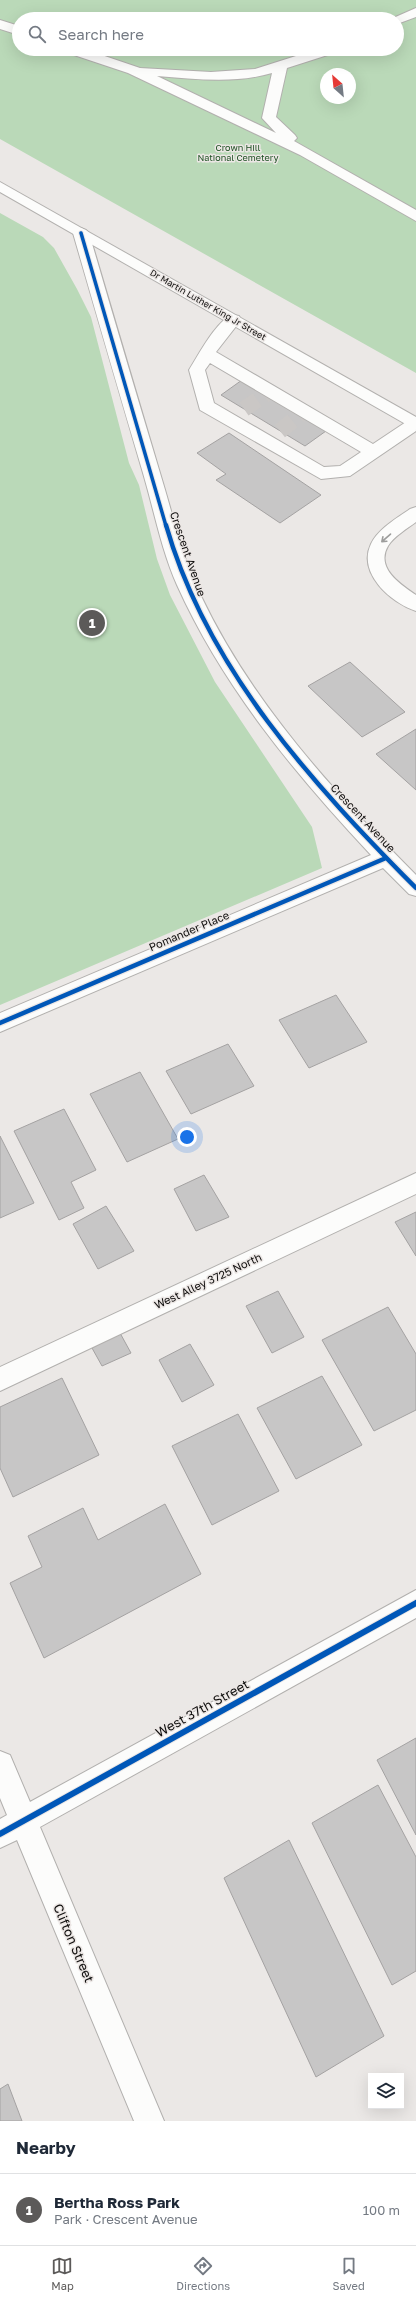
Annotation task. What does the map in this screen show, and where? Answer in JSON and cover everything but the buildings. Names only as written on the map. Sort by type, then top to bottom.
[{"type":"street","points":[[404,17],[416,12]]},
{"type":"street","points":[[0,24],[12,28]]},
{"type":"street","points":[[91,56],[133,70],[305,152],[416,216]]},
{"type":"street","points":[[133,70],[211,76],[256,73],[311,56]]},
{"type":"street","points":[[280,66],[269,118],[305,152]]},
{"type":"street","name":"Dr Martin Luther King Jr Street","points":[[0,186],[416,424]]},
{"type":"street","name":"Crescent Avenue","points":[[81,233],[118,364],[172,540],[191,596],[225,657],[262,715],[324,792],[416,888]]},
{"type":"street","points":[[233,320],[207,354],[197,370],[206,406],[230,420],[273,436],[321,473],[344,472],[416,424]]},
{"type":"street","points":[[207,354],[302,414],[374,452]]},
{"type":"street","points":[[230,420],[244,409]]},
{"type":"street","points":[[416,513],[379,544],[377,559],[378,573],[389,586],[416,604]]},
{"type":"street","name":"Pomander Place","points":[[0,1023],[386,858]]},
{"type":"street","name":"West Alley 3725 North","points":[[0,1379],[416,1183]]},
{"type":"street","name":"West 37th Street","points":[[12,1827],[416,1603]]},
{"type":"street","name":"Clifton Street","points":[[0,1764],[12,1827],[149,2121]]},
{"type":"green space","name":"Crown Hill National Cemetery","points":[[0,0],[416,0],[416,373],[0,139]]},
{"type":"green space","points":[[0,213],[43,237],[54,248],[91,317],[129,463],[139,485],[157,559],[170,595],[215,682],[312,827],[322,868],[0,1005]]},
{"type":"tunnel","points":[[244,409],[266,394]]},
{"type":"tunnel","points":[[280,431],[300,415]]},
{"type":"cycle path","points":[[81,233],[169,537],[179,568],[192,597],[237,677],[291,752],[351,821],[416,888]]},
{"type":"cycle path","points":[[0,1023],[386,858]]},
{"type":"cycle path","points":[[0,1834],[416,1603]]},
{"type":"place","name":"Bertha Ross Park","points":[[92,623]]}]
